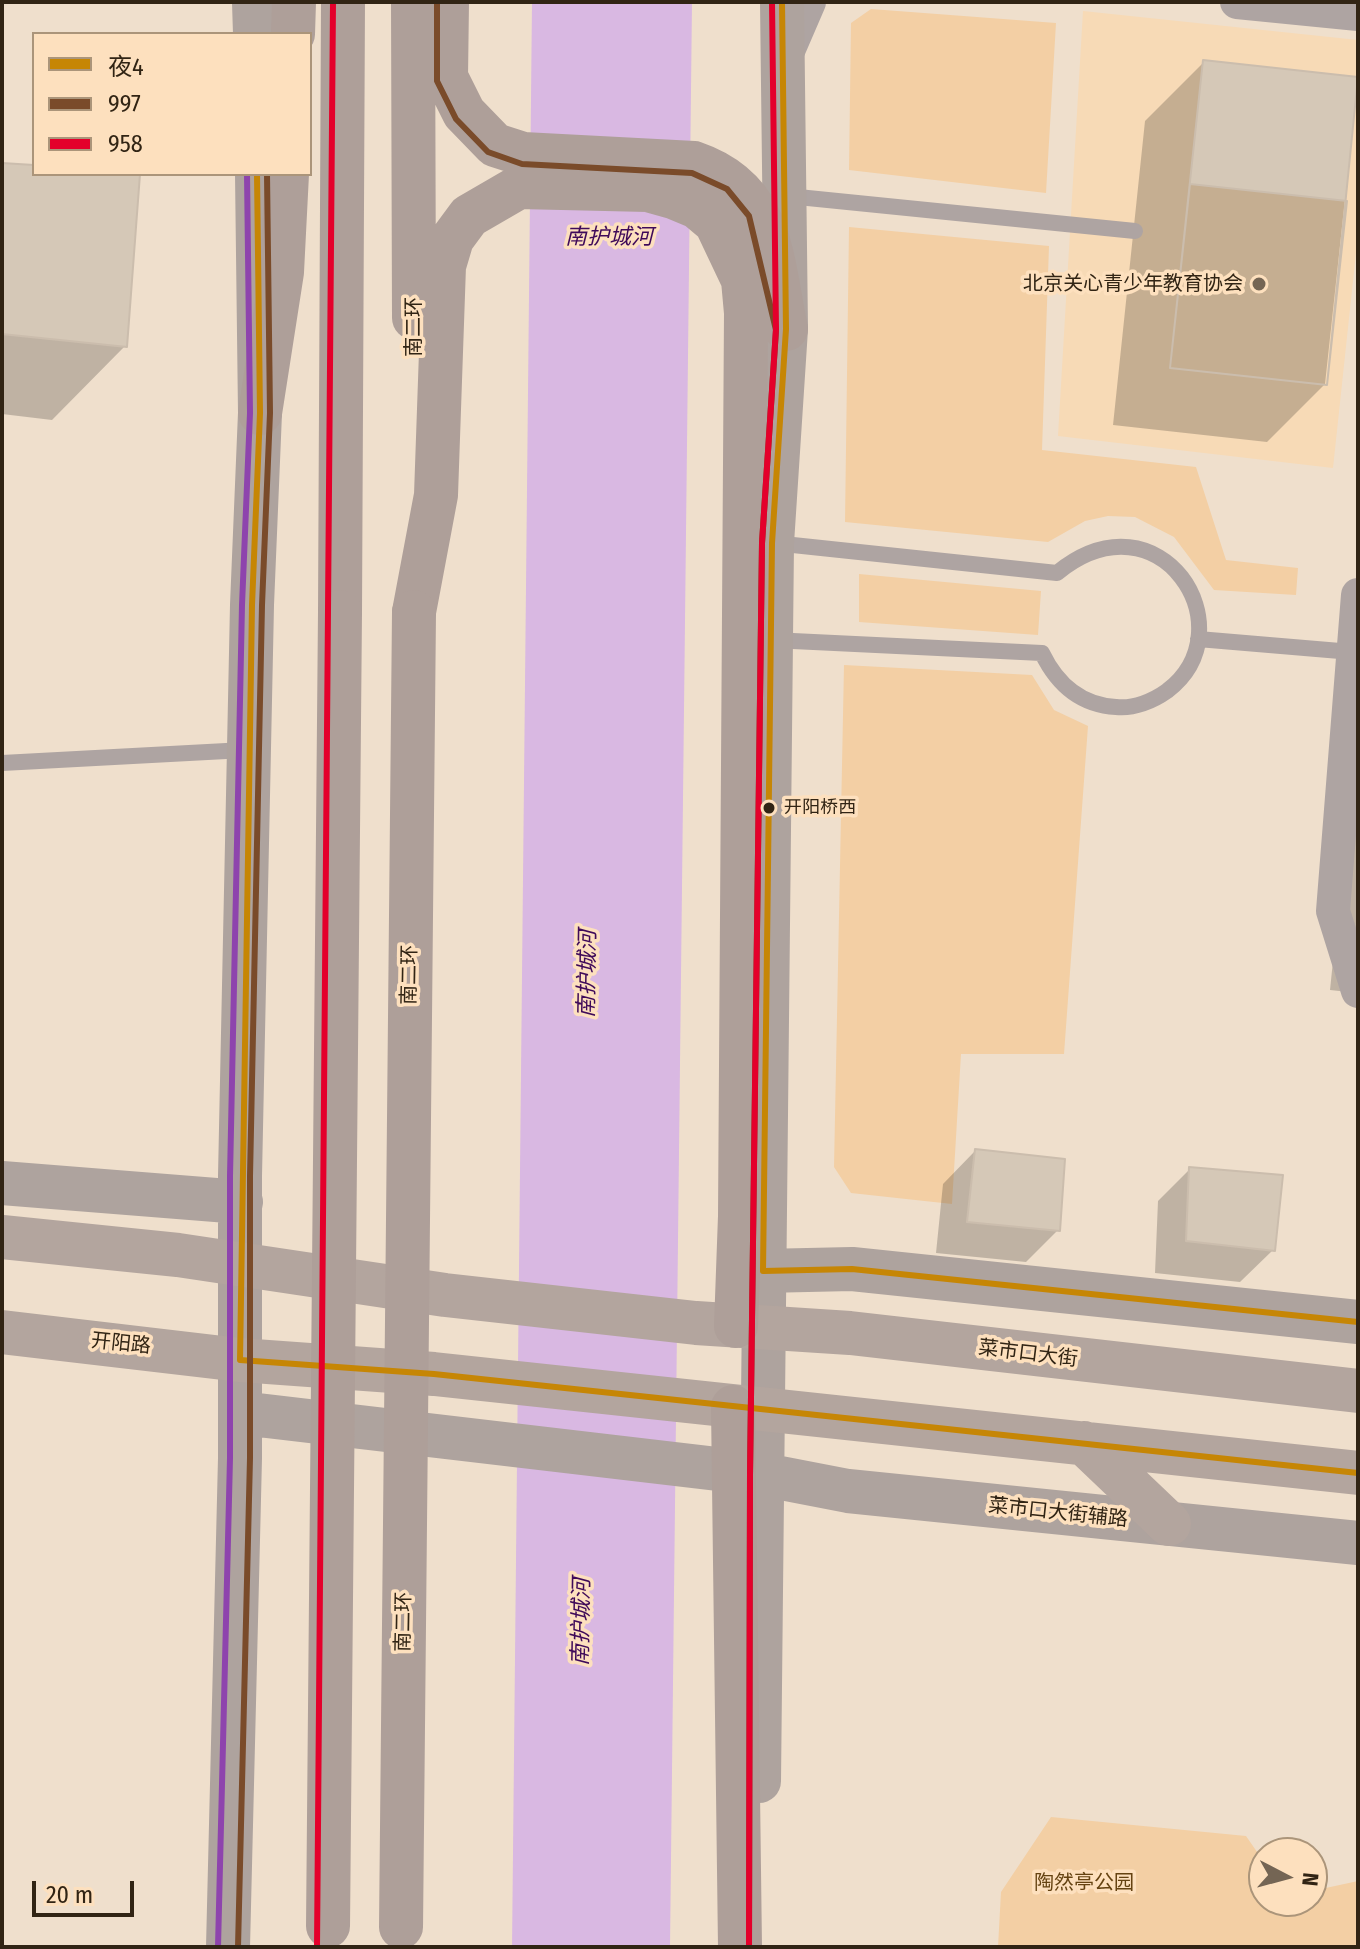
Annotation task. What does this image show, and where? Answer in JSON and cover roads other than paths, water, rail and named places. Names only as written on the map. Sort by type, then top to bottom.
[{"type":"highway","points":[[293,32],[294,2]]},
{"type":"highway","points":[[327,1937],[343,2]]},
{"type":"highway","name":"南二环","points":[[400,1937],[414,612],[413,2]]},
{"type":"highway","points":[[447,2],[446,77],[464,113],[495,145],[523,154],[669,159],[716,170],[746,192],[758,211],[786,329]]},
{"type":"highway","points":[[260,413],[282,272],[287,176]]},
{"type":"highway","points":[[414,612],[436,495],[444,266],[452,239],[469,216],[519,187],[648,190],[697,207],[716,223],[743,280],[746,313],[740,1216],[731,1325]]},
{"type":"highway","points":[[730,1407],[746,1473],[740,1947]]},
{"type":"main road","points":[[2,1237],[240,1264]]},
{"type":"main road","name":"菜市口大街","points":[[240,1264],[445,1295],[731,1325],[850,1333],[1358,1391]]},
{"type":"main road","name":"开阳路","points":[[2,1332],[240,1360],[434,1374],[730,1407]]},
{"type":"main road","points":[[730,1407],[1358,1473]]},
{"type":"main road","points":[[1084,1443],[1169,1524]]},
{"type":"street","points":[[254,2],[255,32]]},
{"type":"street","points":[[730,1407],[731,1325],[763,1271],[772,543],[786,329],[782,2]]},
{"type":"street","points":[[782,69],[793,32],[809,2]]},
{"type":"street","points":[[1237,2],[1358,14]]},
{"type":"street","points":[[228,1947],[241,1413],[240,1264],[252,605],[260,413],[257,176]]},
{"type":"street","points":[[1358,595],[1333,911],[1358,991]]},
{"type":"street","points":[[2,1183],[241,1202]]},
{"type":"street","points":[[763,1271],[852,1269],[1358,1322]]},
{"type":"street","name":"菜市口大街辅路","points":[[241,1413],[746,1473],[848,1491],[1358,1543]]},
{"type":"street","points":[[746,1473],[759,1947]]},
{"type":"lane","points":[[786,196],[1135,231]]},
{"type":"lane","points":[[771,640],[1042,653],[1063,686],[1081,699],[1120,708],[1143,704],[1174,685],[1188,667],[1198,639],[1199,620],[1186,582],[1163,558],[1131,546],[1095,549],[1078,556],[1057,573],[772,543]]},
{"type":"lane","points":[[1198,639],[1352,652]]},
{"type":"lane","points":[[2,763],[251,750]]},
{"type":"water","name":"南护城河","points":[[532,2],[692,2],[670,1947],[512,1947]]},
{"type":"place","name":"北京关心青少年教育协会","points":[[1259,284]]},
{"type":"place","name":"开阳桥西","points":[[769,808]]},
{"type":"park label","name":"陶然亭公园","points":[[1084,1883]]}]
